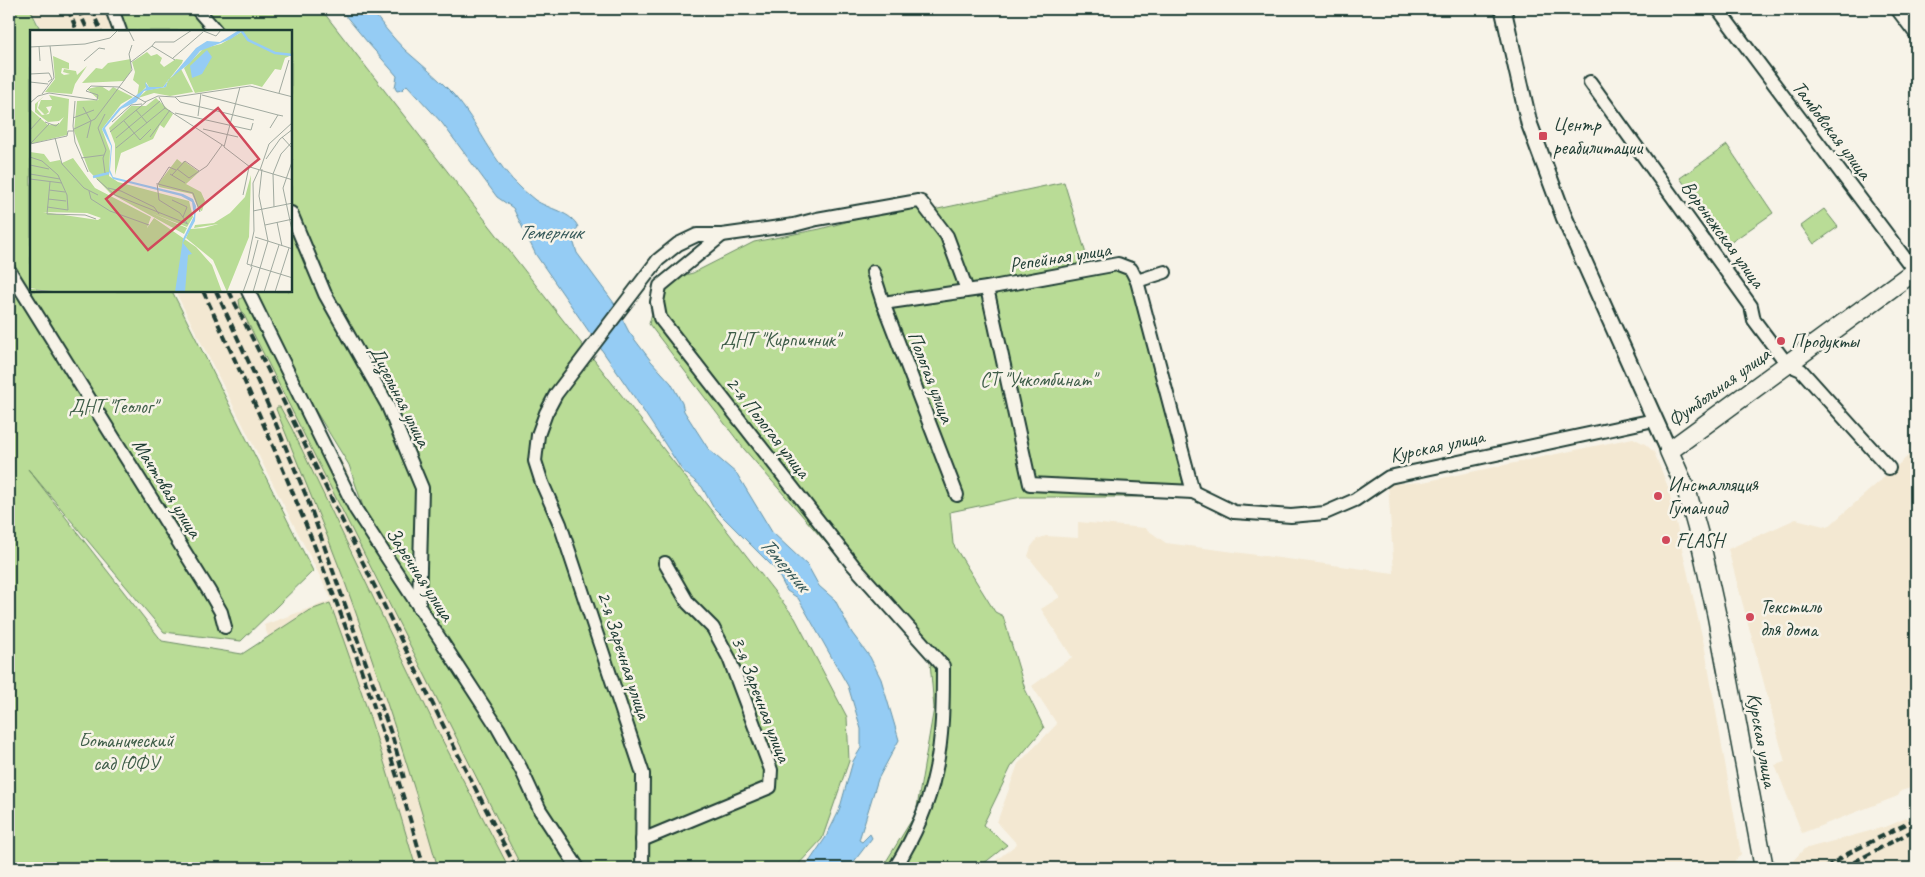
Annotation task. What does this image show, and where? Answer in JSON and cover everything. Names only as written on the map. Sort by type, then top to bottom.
[{"type":"main road","name":"Футбольная улица","points":[[1669,451],[1916,272]]},
{"type":"main road","name":"Курская улица","points":[[1669,451],[1687,492],[1701,544],[1732,690],[1760,865]]},
{"type":"street","points":[[112,9],[120,30]]},
{"type":"street","points":[[197,9],[215,30]]},
{"type":"street","name":"Курская улица","points":[[1503,9],[1529,123],[1564,217],[1669,451]]},
{"type":"street","name":"Тамбовская улица","points":[[1718,9],[1916,272]]},
{"type":"street","points":[[1897,9],[1916,34]]},
{"type":"street","name":"Воронежская улица","points":[[1590,82],[1751,306],[1754,320],[1787,364],[1801,370],[1889,468]]},
{"type":"street","points":[[722,235],[794,225],[817,219],[918,201],[921,202],[947,236],[967,290]]},
{"type":"street","name":"Дизельная улица","points":[[292,215],[325,294],[387,404],[422,488],[419,608]]},
{"type":"street","name":"2-я Заречная улица","points":[[642,868],[643,774],[560,524],[542,483],[535,461],[538,435],[546,413],[556,394],[658,260],[678,244],[697,235],[722,235]]},
{"type":"street","name":"2-я Пологая улица","points":[[722,235],[660,286],[657,302],[660,318],[853,565],[943,666],[943,720],[935,774],[918,826],[896,868]]},
{"type":"street","name":"Репейная улица","points":[[883,303],[987,288],[1118,264],[1131,269],[1138,280]]},
{"type":"street","name":"Мачтовая улица","points":[[9,270],[209,591],[221,612],[225,627]]},
{"type":"street","name":"Пологая улица","points":[[873,272],[956,495]]},
{"type":"street","points":[[1165,272],[1138,280],[1193,492]]},
{"type":"street","name":"Курская улица","points":[[987,288],[1030,484],[1193,492],[1234,512],[1291,516],[1325,513],[1355,500],[1389,477],[1654,420]]},
{"type":"street","name":"Заречная улица","points":[[248,292],[356,510],[498,728],[521,769],[540,810],[578,868]]},
{"type":"street","name":"3-я Заречная улица","points":[[642,840],[770,787],[771,770],[729,658],[713,628],[688,603],[665,563]]},
{"type":"shaded area","points":[[31,9],[104,9],[113,30],[42,30]]},
{"type":"shaded area","points":[[176,292],[247,292],[279,361],[346,468],[387,579],[570,868],[352,868],[264,625],[332,600]]},
{"type":"shaded area","points":[[1633,438],[1645,444],[1654,452],[1668,487],[1705,649],[1741,854],[1729,868],[986,868],[1017,844],[997,822],[1018,764],[1057,724],[1032,686],[1072,657],[1041,609],[1060,597],[1028,556],[1031,547],[1037,539],[1046,536],[1078,538],[1078,522],[1145,528],[1166,543],[1394,573],[1388,484],[1423,482]]},
{"type":"shaded area","points":[[1916,449],[1916,786],[1901,791],[1898,796],[1802,833],[1775,765],[1785,762],[1728,549],[1796,519],[1828,527]]},
{"type":"shaded area","points":[[1916,814],[1916,868],[1786,868],[1804,849],[1888,826]]},
{"type":"green space","points":[[9,9],[30,9],[40,30],[30,30],[30,292],[173,292],[313,571],[241,641],[164,632],[28,469],[162,641],[242,654],[308,611],[330,603],[376,735],[416,868],[9,868]]},
{"type":"green space","points":[[112,9],[321,9],[795,618],[847,717],[849,761],[822,839],[795,868],[522,868],[240,307],[239,300],[245,295],[374,539],[349,465],[283,358],[252,292],[292,292],[292,30],[123,30]]},
{"type":"green space","points":[[1727,145],[1773,213],[1727,245],[1680,178]]},
{"type":"green space","points":[[1064,182],[1090,267],[1132,261],[1186,497],[1021,497],[950,512],[953,544],[995,612],[1003,616],[1025,689],[1044,728],[1011,767],[983,825],[1007,845],[978,868],[882,868],[916,813],[934,708],[930,662],[744,449],[649,324],[661,281],[693,273],[754,242],[820,229],[920,202],[924,212]]},
{"type":"green space","points":[[1824,209],[1838,227],[1814,244],[1801,226]]},
{"type":"green space","points":[[280,407],[291,427],[437,730],[509,868],[438,868],[405,758],[369,649],[335,556],[276,409]]},
{"type":"water","name":"Темерник","points":[[340,9],[371,9],[400,45],[453,94],[512,180],[535,200],[565,214],[575,222],[578,227],[572,237],[577,253],[614,303],[629,332],[671,383],[682,403],[684,411],[709,450],[737,474],[772,532],[808,566],[819,586],[835,600],[852,633],[870,657],[881,679],[899,740],[878,779],[859,840],[862,842],[870,834],[872,838],[849,868],[805,868],[826,837],[839,811],[853,761],[861,748],[861,729],[848,686],[798,598],[787,591],[776,570],[713,507],[702,487],[682,470],[635,398],[536,255],[513,208],[497,197],[442,123],[407,85],[402,90],[397,91],[395,88],[397,76]]},
{"type":"railway","points":[[68,9],[77,30]]},
{"type":"railway","points":[[78,9],[88,30]]},
{"type":"railway","points":[[91,9],[101,30]]},
{"type":"railway","points":[[203,292],[267,432],[326,575],[379,720],[424,868]]},
{"type":"railway","points":[[216,292],[262,391],[307,498],[393,739],[404,778]]},
{"type":"railway","points":[[229,292],[446,731],[516,868]]},
{"type":"railway","points":[[1825,868],[1849,853],[1916,819]]},
{"type":"railway","points":[[1843,868],[1916,829]]},
{"type":"place","name":"Центр реабилитации","points":[[1543,136]]},
{"type":"place","name":"Продукты","points":[[1781,341]]},
{"type":"place","name":"Инсталляция Гуманоид","points":[[1658,496]]},
{"type":"place","name":"FLASH","points":[[1666,540]]},
{"type":"place","name":"Текстиль для дома","points":[[1750,617]]},
{"type":"park label","name":"ДНТ \"Кирпичник\"","points":[[780,339]]},
{"type":"park label","name":"СТ \"Учкомбинат\"","points":[[1038,379]]},
{"type":"park label","name":"ДНТ \"Геолог\"","points":[[113,406]]},
{"type":"park label","name":"Ботанический сад ЮФУ","points":[[126,752]]}]
